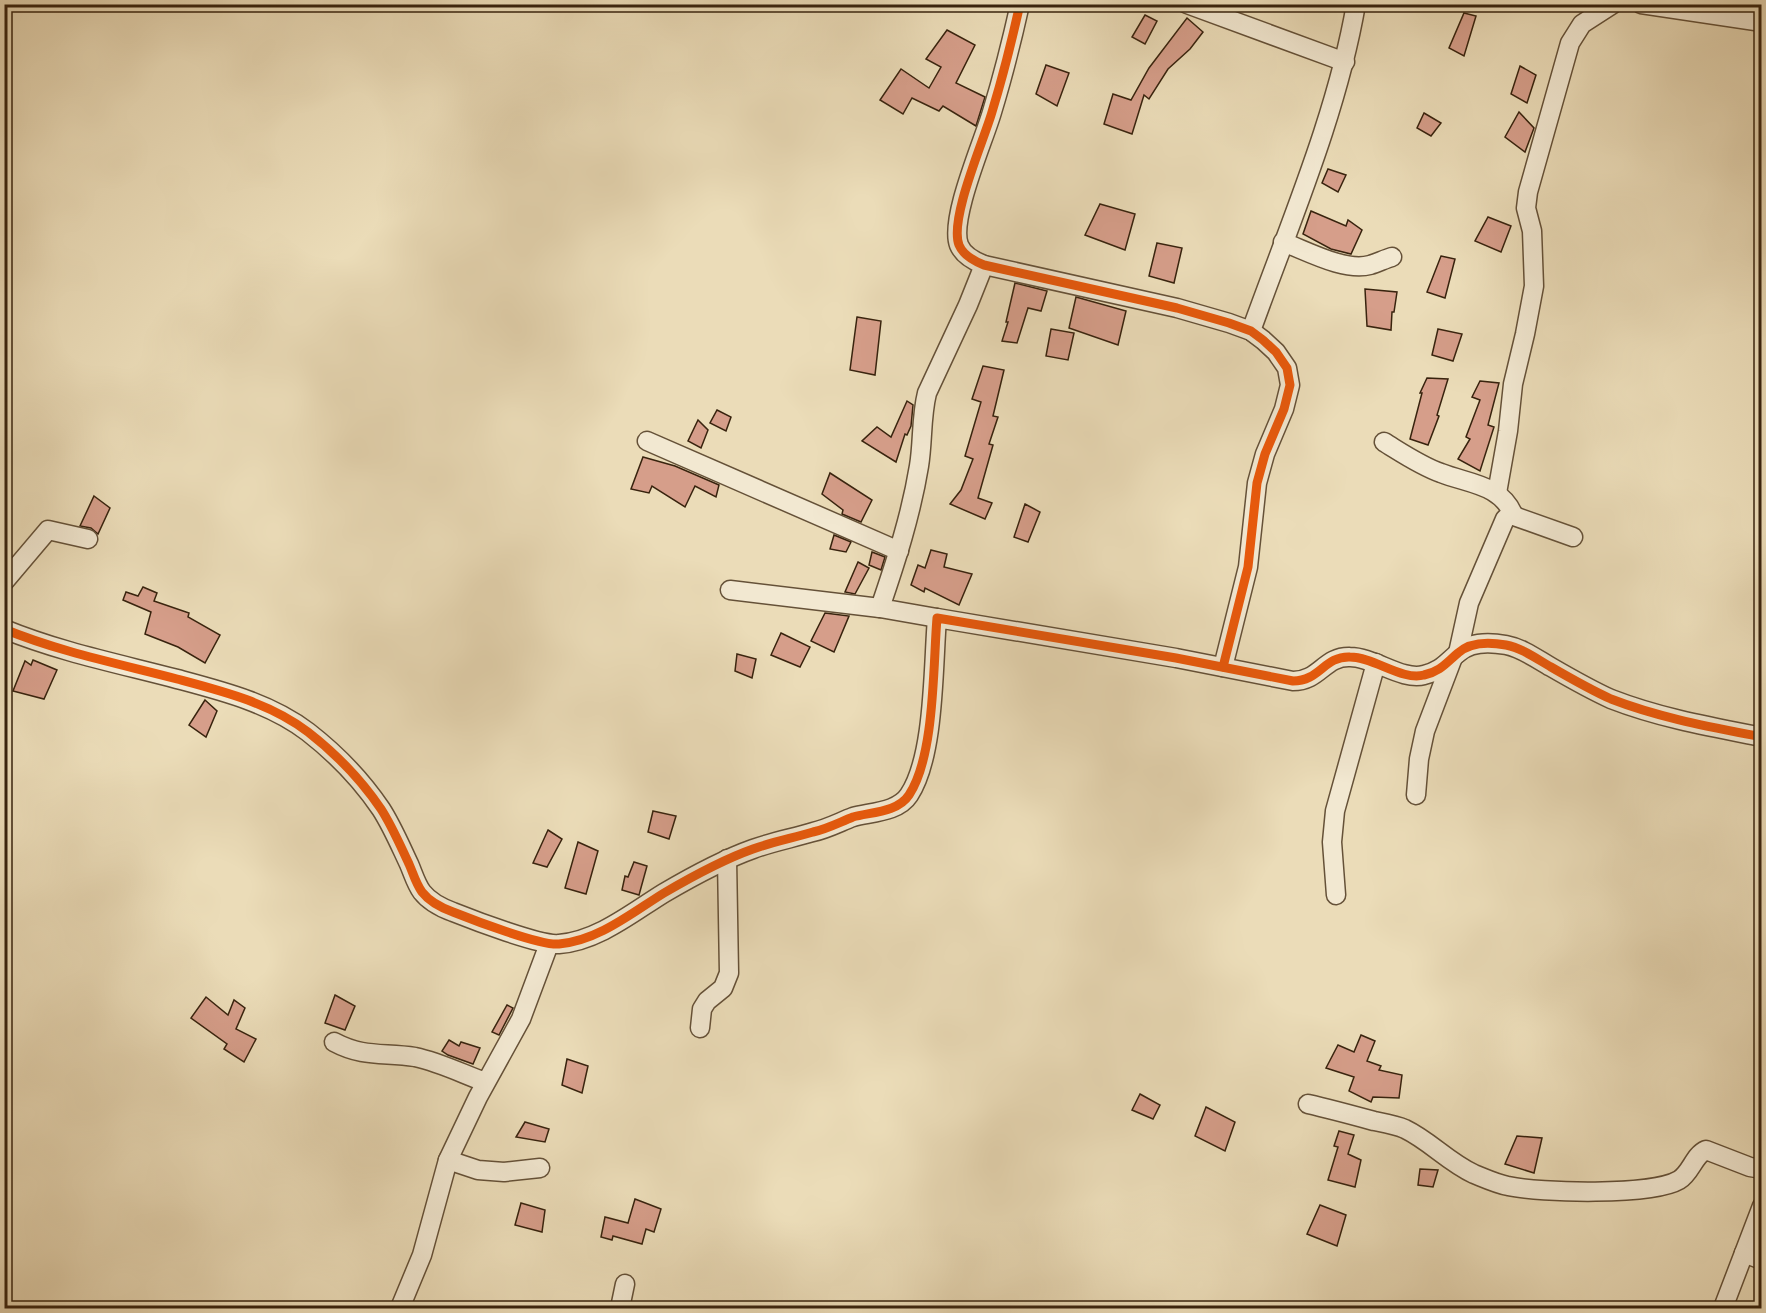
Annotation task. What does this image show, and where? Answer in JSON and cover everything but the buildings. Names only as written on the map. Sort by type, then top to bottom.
[{"type":"street","points":[[1020,4],[992,112],[967,186],[957,234],[959,245],[973,260],[984,265],[1177,308],[1251,331],[1276,352],[1287,368],[1290,385],[1284,409],[1257,483],[1248,567],[1223,667]]},
{"type":"street","points":[[1187,4],[1345,62]]},
{"type":"street","points":[[1251,331],[1345,62],[1356,4]]},
{"type":"street","points":[[1497,493],[1508,431],[1513,384],[1534,286],[1532,231],[1526,208],[1528,192],[1570,43],[1582,24],[1613,4]]},
{"type":"street","points":[[1641,4],[1761,22]]},
{"type":"street","points":[[1283,242],[1354,267],[1368,266],[1392,256]]},
{"type":"street","points":[[880,608],[915,493],[927,393],[984,265]]},
{"type":"street","points":[[646,441],[899,551]]},
{"type":"street","points":[[1384,442],[1440,473],[1485,486],[1497,493],[1514,516]]},
{"type":"street","points":[[1416,795],[1419,759],[1425,731],[1455,656],[1469,603],[1505,519],[1508,516],[1514,516],[1573,537]]},
{"type":"street","points":[[4,582],[48,530],[88,539]]},
{"type":"street","points":[[730,590],[880,608],[1293,681],[1304,681],[1332,660],[1348,657],[1376,663],[1408,675],[1422,676],[1436,672],[1474,644],[1507,645],[1533,656],[1610,698],[1667,718],[1761,737]]},
{"type":"street","points":[[4,629],[73,651],[236,696],[285,717],[326,748],[370,795],[391,826],[417,883],[432,901],[455,913],[549,944],[567,943],[604,930],[727,859],[860,815],[885,810],[904,801],[917,777],[928,739],[937,618]]},
{"type":"street","points":[[1336,895],[1332,842],[1335,811],[1376,663]]},
{"type":"street","points":[[700,1028],[702,1009],[707,1001],[723,988],[729,973],[727,859]]},
{"type":"street","points":[[400,1308],[422,1255],[448,1160],[486,1082],[521,1019],[549,944]]},
{"type":"street","points":[[334,1042],[368,1054],[416,1058],[486,1082]]},
{"type":"street","points":[[1308,1104],[1404,1128],[1429,1143],[1446,1158],[1473,1173],[1507,1186],[1548,1191],[1616,1191],[1660,1186],[1679,1180],[1692,1167],[1701,1152],[1706,1149],[1750,1167],[1756,1168],[1761,1164]]},
{"type":"street","points":[[448,1160],[478,1170],[504,1172],[540,1168]]},
{"type":"street","points":[[1723,1308],[1761,1206]]},
{"type":"street","points":[[1744,1253],[1761,1260]]},
{"type":"street","points":[[620,1308],[625,1284]]},
{"type":"cycle path","points":[[1020,4],[996,98],[963,199],[957,233],[963,252],[984,265],[1177,308],[1229,323],[1251,331],[1263,340],[1276,352],[1287,368],[1290,385],[1284,409],[1265,454],[1257,483],[1248,567],[1223,667]]},
{"type":"cycle path","points":[[4,629],[68,651],[228,693],[278,713],[318,740],[357,778],[381,809],[418,886],[428,898],[436,904],[475,921],[550,944],[573,942],[601,932],[686,880],[741,853],[823,829],[853,817],[891,808],[904,801],[918,778],[924,758],[931,710],[937,618],[1176,658],[1293,681],[1310,677],[1334,660],[1350,657],[1369,661],[1407,675],[1424,675],[1439,669],[1463,649],[1487,643],[1500,644],[1524,651],[1573,680],[1629,706],[1762,737]]}]
